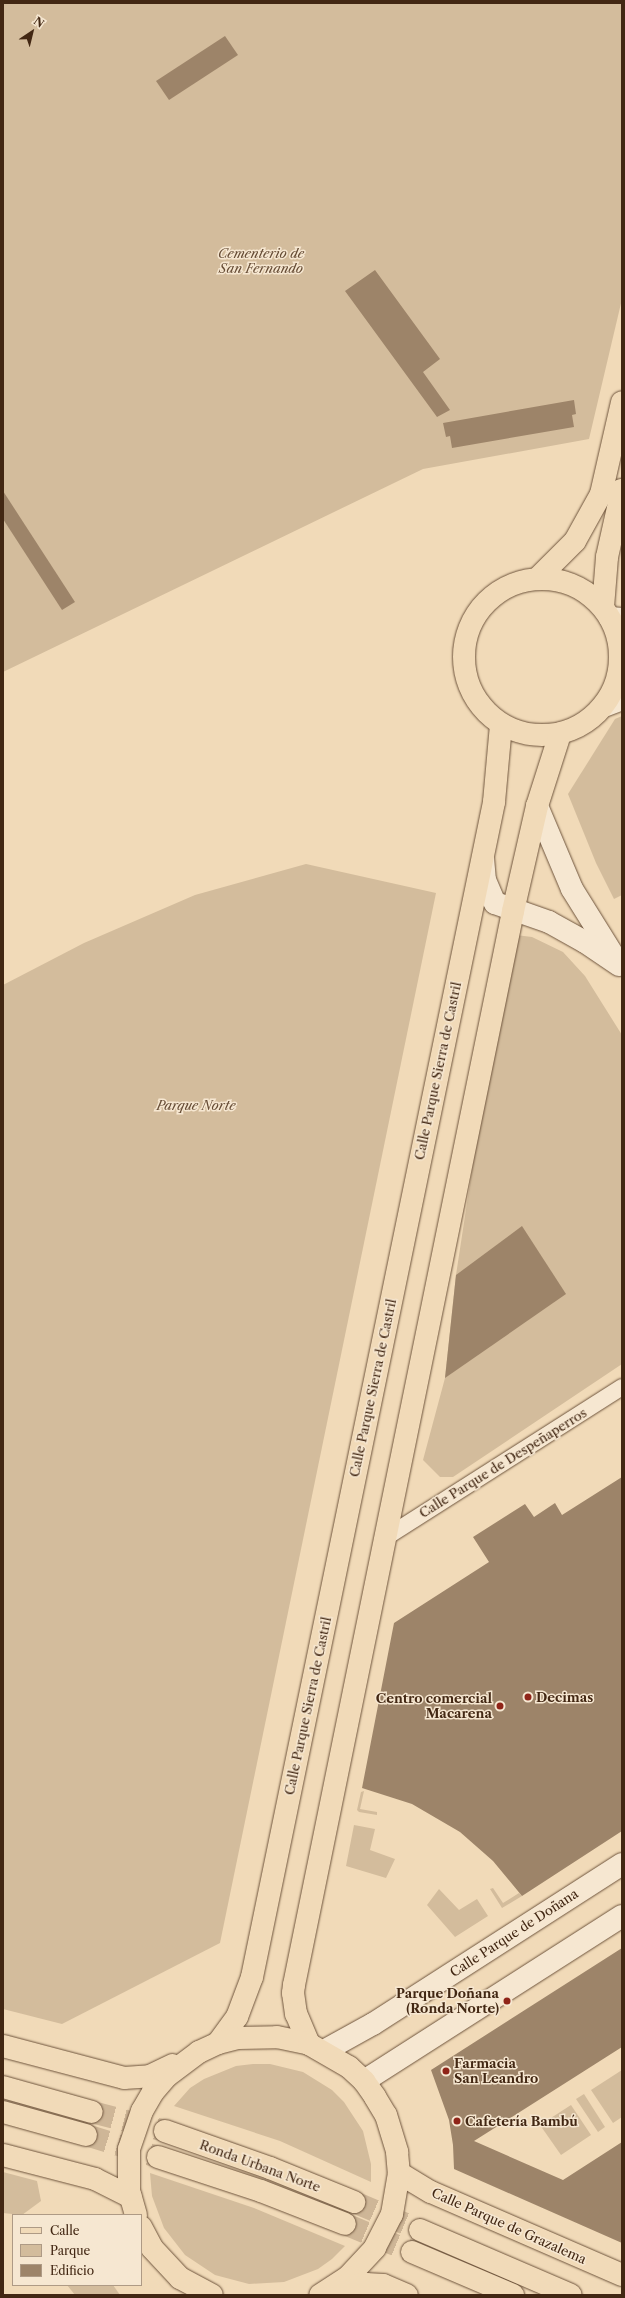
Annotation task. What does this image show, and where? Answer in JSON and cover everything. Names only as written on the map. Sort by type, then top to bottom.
[{"type":"main road","points":[[622,402],[601,494],[575,541],[538,578],[497,591],[470,624],[463,666],[470,692],[491,717],[501,725],[529,735],[560,734],[584,724],[613,702],[618,678],[620,647],[612,615],[607,557],[622,490]]},
{"type":"main road","points":[[538,578],[574,585],[612,615]]},
{"type":"main road","name":"Calle Parque Sierra de Castril","points":[[208,2047],[237,2017],[252,1977],[494,802],[501,725]]},
{"type":"main road","points":[[316,2047],[296,2014],[293,1993],[513,911],[537,806],[560,734]]},
{"type":"main road","points":[[3,2046],[124,2078],[150,2076],[208,2047],[256,2036],[277,2037],[316,2047],[349,2067],[364,2081],[386,2115],[398,2152],[399,2173],[392,2214],[376,2248],[362,2264],[326,2292]]},
{"type":"main road","points":[[133,2206],[128,2170],[129,2149],[142,2111],[153,2092],[168,2076],[208,2047]]},
{"type":"main road","points":[[3,2087],[92,2112]]},
{"type":"main road","points":[[3,2112],[86,2135]]},
{"type":"main road","name":"Ronda Urbana Norte","points":[[165,2131],[270,2168],[354,2202]]},
{"type":"main road","points":[[3,2155],[95,2179],[133,2206]]},
{"type":"main road","name":"Ronda Urbana Norte","points":[[158,2157],[261,2191],[345,2224]]},
{"type":"main road","name":"Calle Parque de Grazalema","points":[[399,2173],[432,2192],[618,2269]]},
{"type":"main road","points":[[142,2229],[152,2248],[183,2287],[212,2295]]},
{"type":"main road","points":[[420,2230],[571,2295]]},
{"type":"main road","points":[[412,2252],[513,2295]]},
{"type":"main road","points":[[326,2292],[366,2284],[383,2285],[407,2295]]},
{"type":"street","points":[[537,806],[572,889],[620,968]]},
{"type":"street","points":[[483,854],[485,880],[495,903],[513,911],[549,922],[586,942],[620,968]]},
{"type":"street","name":"Calle Parque de Despeñaperros","points":[[385,1538],[622,1388]]},
{"type":"street","name":"Calle Parque de Doñana","points":[[316,2047],[373,2024],[622,1864]]},
{"type":"street","points":[[364,2081],[622,1916]]},
{"type":"green space","name":"Cementerio de San Fernando","points":[[3,3],[622,3],[622,299],[589,439],[423,469],[3,672]]},
{"type":"green space","points":[[622,716],[622,895],[614,899],[596,863],[568,794],[615,719]]},
{"type":"green space","name":"Parque Norte","points":[[306,864],[436,893],[220,1943],[62,2024],[3,2009],[3,985],[84,943],[195,895]]},
{"type":"green space","points":[[508,934],[532,937],[563,952],[585,976],[622,1035],[622,1364],[453,1477],[440,1477],[423,1460],[445,1378],[456,1275]]},
{"type":"green space","points":[[364,1791],[360,1809],[377,1812],[377,1815],[359,1812],[357,1810],[361,1792]]},
{"type":"green space","points":[[354,1825],[375,1829],[370,1850],[395,1859],[386,1878],[346,1866]]},
{"type":"green space","points":[[493,1888],[503,1903],[519,1893],[522,1896],[502,1908],[490,1889]]},
{"type":"green space","points":[[439,1889],[459,1910],[477,1899],[488,1916],[455,1937],[427,1905]]},
{"type":"green space","points":[[270,2064],[303,2072],[332,2090],[344,2102],[363,2131],[371,2164],[371,2182],[280,2141],[174,2106],[190,2088],[204,2079],[236,2066]]},
{"type":"green space","points":[[622,2070],[622,2117],[613,2123],[591,2090]]},
{"type":"green space","points":[[584,2094],[605,2127],[598,2132],[576,2099]]},
{"type":"green space","points":[[571,2105],[591,2135],[561,2155],[540,2125]]},
{"type":"green space","points":[[3,2172],[37,2181],[41,2201],[23,2214],[3,2213]]},
{"type":"green space","points":[[150,2173],[254,2208],[345,2246],[332,2259],[318,2269],[284,2282],[249,2284],[215,2275],[185,2255],[164,2228],[152,2196]]},
{"type":"green space","points":[[68,2286],[114,2286],[120,2295],[75,2295]]},
{"type":"building","points":[[225,36],[238,55],[169,100],[156,81]]},
{"type":"building","points":[[375,270],[440,359],[423,372],[450,410],[437,417],[345,291]]},
{"type":"building","points":[[574,400],[576,414],[572,415],[574,427],[452,448],[450,436],[446,437],[443,423]]},
{"type":"building","points":[[3,491],[75,602],[62,610],[3,519]]},
{"type":"building","points":[[522,1226],[566,1294],[445,1378],[456,1275]]},
{"type":"building","name":"Centro comercial Macarena","points":[[622,1477],[622,1831],[522,1896],[493,1861],[460,1832],[412,1804],[362,1788],[394,1623],[489,1562],[473,1537],[525,1504],[534,1517],[555,1503],[562,1515]]},
{"type":"building","points":[[622,1948],[622,2047],[474,2141],[563,2180],[622,2142],[622,2243],[454,2169],[453,2145],[449,2120],[431,2070]]},
{"type":"tunnel","points":[[92,2112],[165,2131]]},
{"type":"tunnel","points":[[86,2135],[158,2157]]},
{"type":"tunnel","points":[[354,2202],[420,2230]]},
{"type":"tunnel","points":[[345,2224],[412,2252]]},
{"type":"place","name":"Decimas","points":[[528,1697]]},
{"type":"place","name":"Centro comercial Macarena","points":[[500,1706]]},
{"type":"place","name":"Parque Doñana (Ronda Norte)","points":[[507,2001]]},
{"type":"place","name":"Farmacia San Leandro","points":[[446,2071]]},
{"type":"place","name":"Cafetería Bambú","points":[[457,2121]]}]
